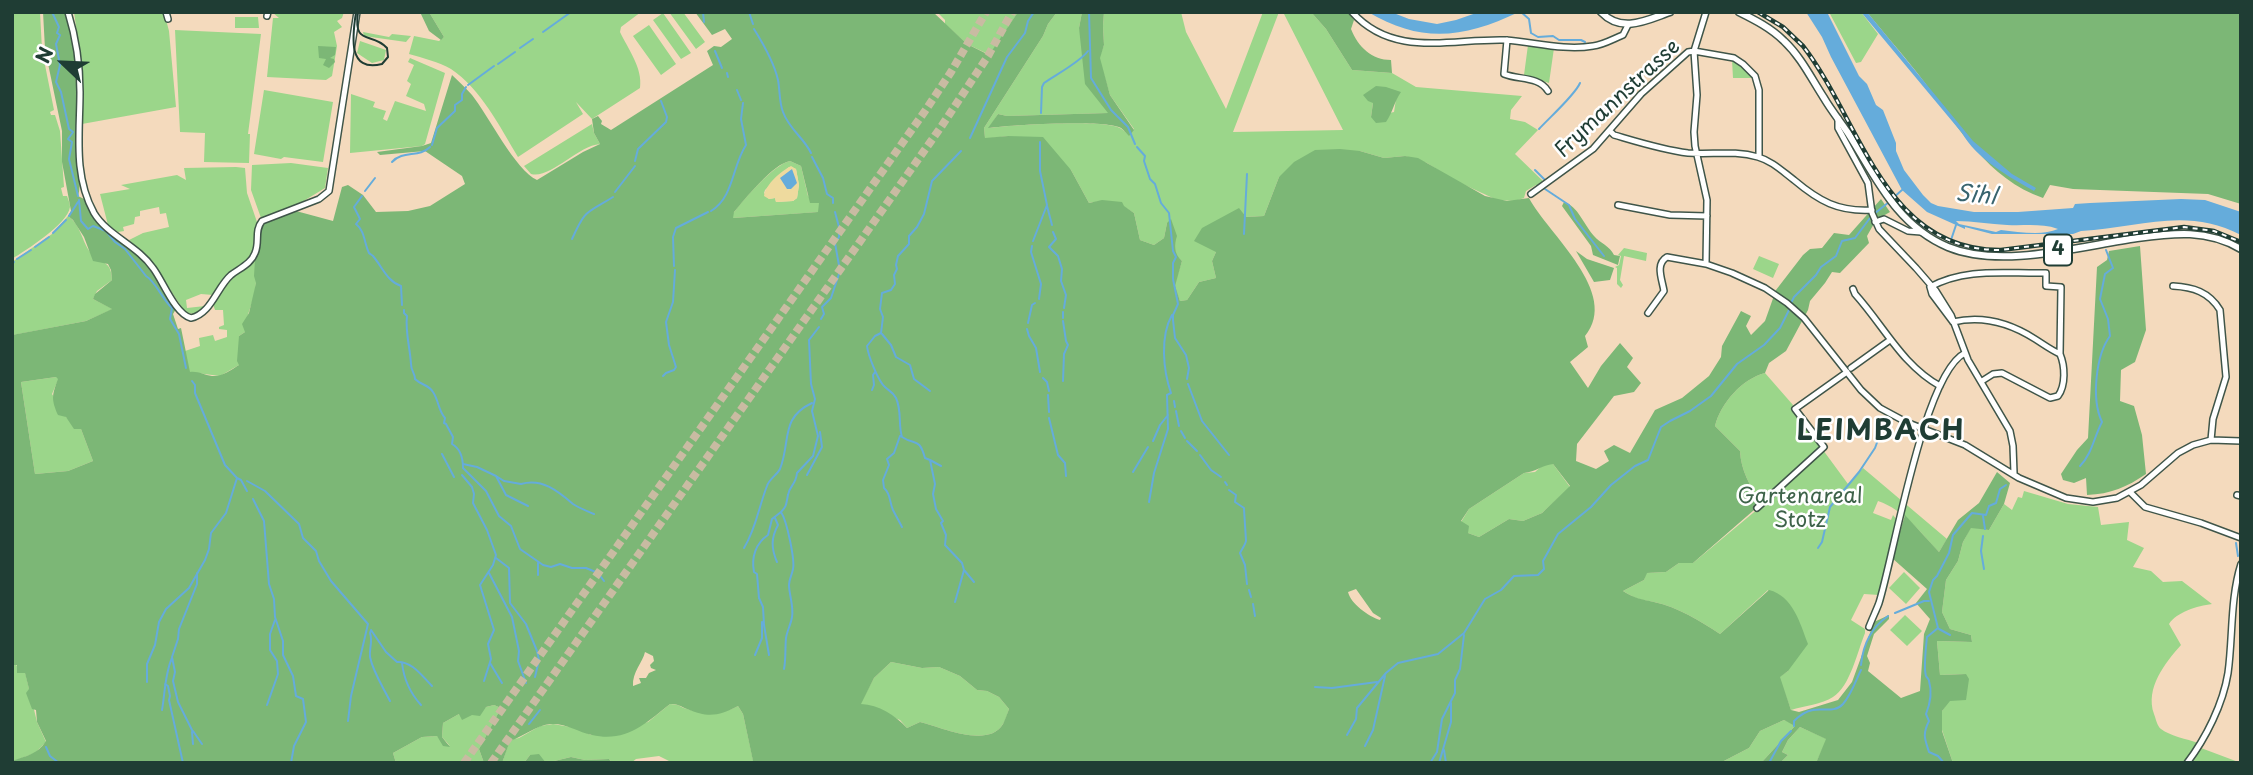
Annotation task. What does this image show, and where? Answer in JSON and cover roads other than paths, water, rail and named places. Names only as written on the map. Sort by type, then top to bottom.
[{"type":"main road","points":[[1601,12],[1612,21],[1628,24],[1638,24],[1670,12]]},
{"type":"main road","name":"4","points":[[1739,12],[1760,23],[1784,41],[1838,118],[1889,200],[1921,232],[1954,249],[1988,256],[2025,254],[2182,233],[2213,237],[2241,248]]},
{"type":"street","points":[[68,12],[76,44],[79,73],[79,158],[83,190],[100,222],[152,265],[184,316],[191,318],[199,316],[228,278],[252,259],[257,249],[258,228],[262,221],[319,199],[330,188],[357,12]]},
{"type":"street","points":[[1352,12],[1377,32],[1397,39],[1436,44],[1507,40],[1566,47],[1592,47],[1623,35],[1628,24]]},
{"type":"street","name":"Frymannstrasse","points":[[1531,194],[1593,149],[1641,94],[1688,52],[1694,51],[1706,12]]},
{"type":"street","points":[[1507,40],[1504,74],[1529,79],[1545,86],[1548,91]]},
{"type":"street","points":[[1706,264],[1705,188],[1694,132],[1697,95],[1694,51],[1734,58],[1755,76],[1759,90],[1759,157]]},
{"type":"street","points":[[1838,118],[1838,128],[1868,183],[1873,216],[1884,236],[1940,297],[1951,315],[1965,353],[2010,430],[2014,473]]},
{"type":"street","points":[[1610,131],[1614,135],[1653,146],[1697,153],[1728,152],[1759,157],[1774,164],[1808,191],[1847,211],[1884,219],[1908,231],[1921,232]]},
{"type":"street","points":[[1618,205],[1670,215],[1707,216]]},
{"type":"street","points":[[1648,313],[1664,291],[1659,266],[1664,258],[1706,264],[1750,280],[1799,313],[1849,370],[1867,397],[1880,408],[1895,418],[1965,446],[2016,476],[2078,500],[2103,501],[2130,492],[2178,453],[2193,445],[2211,440],[2241,441]]},
{"type":"street","points":[[1930,287],[1946,279],[1978,273],[2046,273],[2046,286],[2061,287],[2060,354],[2063,387],[2058,396],[2053,399],[2002,373],[1993,374],[1982,381]]},
{"type":"street","points":[[2173,286],[2204,293],[2215,301],[2220,310],[2226,377],[2213,419],[2211,440]]},
{"type":"street","points":[[1853,289],[1916,371],[1940,386]]},
{"type":"street","points":[[1953,322],[1975,319],[1998,322],[2018,329],[2060,354]]},
{"type":"street","points":[[1758,508],[1824,447],[1795,409],[1890,340]]},
{"type":"street","points":[[1869,627],[1879,603],[1924,429],[1940,386],[1956,359],[1965,353]]},
{"type":"street","points":[[2130,492],[2145,507],[2241,538]]},
{"type":"street","points":[[2187,763],[2201,744],[2225,690],[2234,594],[2241,564]]},
{"type":"water","points":[[1368,12],[1391,12],[1409,19],[1437,24],[1479,12],[1519,12],[1480,27],[1443,34],[1407,29]]},
{"type":"water","name":"Sihl","points":[[1806,12],[1827,12],[1859,76],[1867,84],[1876,105],[1883,110],[1904,170],[1931,203],[1974,212],[2018,212],[2073,208],[2075,204],[2090,203],[2205,200],[2241,212],[2241,235],[2221,226],[2181,220],[2073,234],[1992,234],[1965,229],[1927,212],[1902,190],[1822,37]],"holes":[[[1956,221],[2039,225],[2058,229],[2038,233],[2001,230],[1996,232]]]},
{"type":"water","points":[[1861,12],[1867,12],[1973,141],[2012,174],[2036,188],[2034,191],[2004,173],[1976,151]]},
{"type":"water","points":[[792,169],[797,183],[787,189],[780,178]]},
{"type":"waterway","points":[[52,12],[59,27],[57,33],[60,35],[56,44],[60,65],[56,82],[61,92],[69,129],[73,132],[68,139],[72,142],[69,159],[78,196]]},
{"type":"waterway","points":[[543,32],[571,12]]},
{"type":"waterway","points":[[703,12],[704,22]]},
{"type":"waterway","points":[[749,12],[753,24]]},
{"type":"waterway","points":[[970,138],[1007,57],[1025,33],[1034,12]]},
{"type":"waterway","points":[[1089,12],[1091,78],[1111,110],[1128,127],[1135,144]]},
{"type":"waterway","points":[[1521,12],[1529,19],[1531,33],[1538,37],[1553,36],[1559,40],[1585,42]]},
{"type":"waterway","points":[[754,29],[774,67],[786,118],[811,153]]},
{"type":"waterway","points":[[520,48],[533,39]]},
{"type":"waterway","points":[[715,51],[722,68]]},
{"type":"waterway","points":[[1041,113],[1044,83],[1074,64],[1088,51]]},
{"type":"waterway","points":[[498,64],[515,52]]},
{"type":"waterway","points":[[468,85],[494,66]]},
{"type":"waterway","points":[[727,73],[728,77]]},
{"type":"waterway","points":[[1539,129],[1568,100],[1580,83]]},
{"type":"waterway","points":[[432,145],[437,128],[455,111],[455,105],[462,100],[466,87]]},
{"type":"waterway","points":[[737,90],[741,100]]},
{"type":"waterway","points":[[635,161],[638,149],[666,122],[667,117],[661,101]]},
{"type":"waterway","points":[[711,211],[724,198],[746,145],[741,119],[743,103]]},
{"type":"waterway","points":[[1033,241],[1047,205],[1040,171],[1040,142]]},
{"type":"waterway","points":[[392,162],[401,156],[421,152],[430,147]]},
{"type":"waterway","points":[[1137,147],[1145,156],[1150,179],[1155,184],[1161,203],[1169,213],[1176,257],[1173,263],[1173,279],[1178,304],[1173,320],[1175,338],[1186,355],[1189,368],[1187,379]]},
{"type":"waterway","points":[[955,602],[964,570],[962,563],[945,545],[946,535],[941,523],[943,521],[936,509],[933,494],[935,484],[930,460],[925,458],[919,444],[902,437],[896,398],[879,379],[867,346],[881,333],[882,293],[891,290],[895,284],[898,256],[909,244],[909,236],[924,214],[932,181],[961,151]]},
{"type":"waterway","points":[[812,157],[833,203]]},
{"type":"waterway","points":[[615,192],[635,166]]},
{"type":"waterway","points":[[1535,170],[1545,180]]},
{"type":"waterway","points":[[1244,234],[1247,174]]},
{"type":"waterway","points":[[365,191],[375,178]]},
{"type":"waterway","points":[[1545,189],[1569,205],[1575,219],[1604,256]]},
{"type":"waterway","points":[[1893,198],[1902,190]]},
{"type":"waterway","points":[[362,196],[354,207],[360,219],[356,224],[363,234],[369,253],[389,277],[401,286],[402,305]]},
{"type":"waterway","points":[[572,239],[588,213],[613,197]]},
{"type":"waterway","points":[[79,200],[81,221],[88,229],[93,226],[106,231],[125,249],[172,308],[170,319],[179,334],[186,368]]},
{"type":"waterway","points":[[69,216],[78,202]]},
{"type":"waterway","points":[[1874,214],[1889,202]]},
{"type":"waterway","points":[[1047,206],[1052,225]]},
{"type":"waterway","points":[[674,266],[673,237],[676,228],[708,212]]},
{"type":"waterway","points":[[821,319],[824,314],[822,307],[831,298],[840,271],[835,243],[839,237],[839,227],[835,212]]},
{"type":"waterway","points":[[1791,303],[1821,267],[1836,256],[1842,241],[1855,238],[1870,218]]},
{"type":"waterway","points":[[53,233],[66,220]]},
{"type":"waterway","points":[[1951,240],[1956,225]]},
{"type":"waterway","points":[[1053,232],[1056,239],[1049,247],[1058,256],[1062,269],[1061,281],[1066,295],[1064,308]]},
{"type":"waterway","points":[[35,247],[49,237]]},
{"type":"waterway","points":[[1032,246],[1031,252],[1041,284],[1039,299]]},
{"type":"waterway","points":[[17,259],[31,250]]},
{"type":"waterway","points":[[2080,466],[2090,451],[2102,422],[2096,390],[2098,365],[2110,336],[2108,319],[2100,299],[2105,274],[2113,268],[2106,250]]},
{"type":"waterway","points":[[663,376],[676,367],[666,322],[673,302],[675,270]]},
{"type":"waterway","points":[[1028,323],[1032,305],[1035,303]]},
{"type":"waterway","points":[[1347,735],[1356,719],[1357,708],[1386,673],[1398,663],[1438,654],[1464,633],[1485,599],[1501,590],[1514,576],[1538,575],[1544,569],[1543,561],[1558,534],[1591,507],[1611,485],[1635,466],[1648,460],[1661,427],[1711,396],[1737,364],[1764,345],[1780,328],[1790,308]]},
{"type":"waterway","points":[[404,310],[415,379],[433,392],[445,418],[444,423],[453,437],[452,444],[461,455],[463,468],[486,491],[499,516],[511,526],[520,549],[543,565],[551,567],[560,564],[572,568],[586,568],[598,573],[604,581]]},
{"type":"waterway","points":[[1063,312],[1063,318]]},
{"type":"waterway","points":[[1149,502],[1154,473],[1168,429],[1167,395],[1171,393],[1166,374],[1164,343],[1172,315]]},
{"type":"waterway","points":[[1063,321],[1068,345],[1064,354],[1063,381]]},
{"type":"waterway","points":[[784,669],[786,638],[792,613],[789,581],[793,564],[792,549],[781,512],[797,473],[813,456],[818,436],[812,411],[815,399],[811,384],[809,340],[819,327]]},
{"type":"waterway","points":[[1027,329],[1036,348],[1040,372]]},
{"type":"waterway","points":[[882,334],[896,357],[910,365],[914,379],[930,391]]},
{"type":"waterway","points":[[872,390],[875,372]]},
{"type":"waterway","points":[[1043,378],[1049,391]]},
{"type":"waterway","points":[[192,381],[225,465],[241,480],[247,491]]},
{"type":"waterway","points":[[1188,384],[1202,421],[1229,455]]},
{"type":"waterway","points":[[1048,395],[1049,412]]},
{"type":"waterway","points":[[1174,401],[1175,407]]},
{"type":"waterway","points":[[744,548],[768,484],[780,469],[791,423],[802,409],[812,403]]},
{"type":"waterway","points":[[1176,411],[1179,426]]},
{"type":"waterway","points":[[1153,441],[1168,415]]},
{"type":"waterway","points":[[1049,418],[1058,455],[1065,463],[1066,476]]},
{"type":"waterway","points":[[1818,548],[1822,542],[1830,507],[1875,448],[1886,418]]},
{"type":"waterway","points":[[1181,431],[1185,438]]},
{"type":"waterway","points":[[807,475],[822,447],[820,432]]},
{"type":"waterway","points":[[900,436],[894,453],[887,459],[889,465],[883,480],[902,527]]},
{"type":"waterway","points":[[1187,441],[1197,451]]},
{"type":"waterway","points":[[1133,472],[1148,447]]},
{"type":"waterway","points":[[442,454],[454,477]]},
{"type":"waterway","points":[[1200,455],[1211,470],[1221,477]]},
{"type":"waterway","points":[[930,460],[941,466]]},
{"type":"waterway","points":[[463,464],[496,476],[506,495],[528,506]]},
{"type":"waterway","points":[[462,475],[472,487],[473,503],[496,555],[480,585],[494,630],[488,644],[491,659],[484,681]]},
{"type":"waterway","points":[[496,476],[504,481],[521,484],[543,484],[594,514]]},
{"type":"waterway","points":[[147,682],[147,664],[155,645],[159,622],[166,609],[189,588],[205,560],[211,533],[226,513],[237,478]]},
{"type":"waterway","points":[[247,481],[265,491],[299,524],[303,538],[316,551],[331,581],[368,624],[351,696],[348,721]]},
{"type":"waterway","points":[[1944,763],[1929,752],[1925,737],[1929,721],[1926,714],[1930,693],[1929,680],[1925,673],[1927,637],[1938,628],[1929,592],[1949,553],[1953,535],[1972,513],[1986,515],[1989,506],[1996,503],[2000,489],[2006,485]]},
{"type":"waterway","points":[[1229,490],[1236,495],[1235,502],[1244,508],[1246,541],[1240,553],[1245,565],[1247,584]]},
{"type":"waterway","points":[[253,499],[264,521],[269,584],[283,641],[283,655],[293,676],[296,696],[303,699],[306,722],[294,746],[291,763]]},
{"type":"waterway","points":[[769,655],[763,607],[753,561],[755,551],[768,535],[772,519],[781,512]]},
{"type":"waterway","points":[[1983,516],[1985,529]]},
{"type":"waterway","points":[[775,518],[778,525],[773,543],[777,562]]},
{"type":"waterway","points":[[1983,536],[1981,551],[1984,569]]},
{"type":"waterway","points":[[2236,543],[2238,556]]},
{"type":"waterway","points":[[496,558],[509,568],[510,603],[526,624],[537,651],[539,660],[535,677]]},
{"type":"waterway","points":[[538,563],[538,575]]},
{"type":"waterway","points":[[964,570],[974,582]]},
{"type":"waterway","points":[[192,730],[178,702],[173,681],[175,672],[172,657],[179,629],[197,584],[197,573]]},
{"type":"waterway","points":[[489,573],[512,617],[519,651],[518,661],[526,683]]},
{"type":"waterway","points":[[1249,590],[1251,597]]},
{"type":"waterway","points":[[1895,613],[1929,601]]},
{"type":"waterway","points":[[1253,604],[1255,616]]},
{"type":"waterway","points":[[1861,665],[1869,637],[1877,625],[1888,616]]},
{"type":"waterway","points":[[267,705],[278,674],[277,661],[270,650],[270,634],[275,620]]},
{"type":"waterway","points":[[755,655],[762,638],[762,622]]},
{"type":"waterway","points":[[1939,629],[1950,635]]},
{"type":"waterway","points":[[371,630],[386,652],[397,662],[412,667],[432,686]]},
{"type":"waterway","points":[[371,630],[371,663],[390,701]]},
{"type":"waterway","points":[[1430,763],[1437,752],[1442,719],[1455,693],[1464,635]]},
{"type":"waterway","points":[[162,710],[172,658]]},
{"type":"waterway","points":[[402,663],[408,686],[421,705]]},
{"type":"waterway","points":[[490,663],[502,683]]},
{"type":"waterway","points":[[1794,726],[1794,721],[1808,711],[1840,707],[1861,670]]},
{"type":"waterway","points":[[1365,746],[1373,730],[1385,676]]},
{"type":"waterway","points":[[1315,687],[1332,688],[1377,682]]},
{"type":"waterway","points":[[165,684],[168,686],[183,763]]},
{"type":"waterway","points":[[1439,763],[1451,722],[1451,703]]},
{"type":"waterway","points":[[529,724],[540,710]]},
{"type":"waterway","points":[[193,731],[202,744]]},
{"type":"waterway","points":[[1769,763],[1781,741],[1791,731]]},
{"type":"waterway","points":[[192,732],[193,744]]},
{"type":"waterway","points":[[46,747],[50,756],[59,763]]},
{"type":"waterway","points":[[1444,750],[1446,763]]},
{"type":"tunnel","points":[[464,763],[925,111],[986,12]]},
{"type":"tunnel","points":[[491,763],[941,127],[988,56],[1012,12]]},
{"type":"tram line","points":[[356,12],[353,40],[357,57],[362,63],[382,64],[388,57],[387,48],[361,34],[357,23],[358,12]]},
{"type":"railway","points":[[1758,12],[1783,27],[1803,46],[1823,76],[1860,144],[1902,206],[1929,229],[1961,245],[2001,250],[2184,227],[2214,231],[2241,242]]},
{"type":"district","name":"LEIMBACH","points":[[1881,432]]},
{"type":"park label","name":"Gartenareal Stotz","points":[[1800,509]]}]
